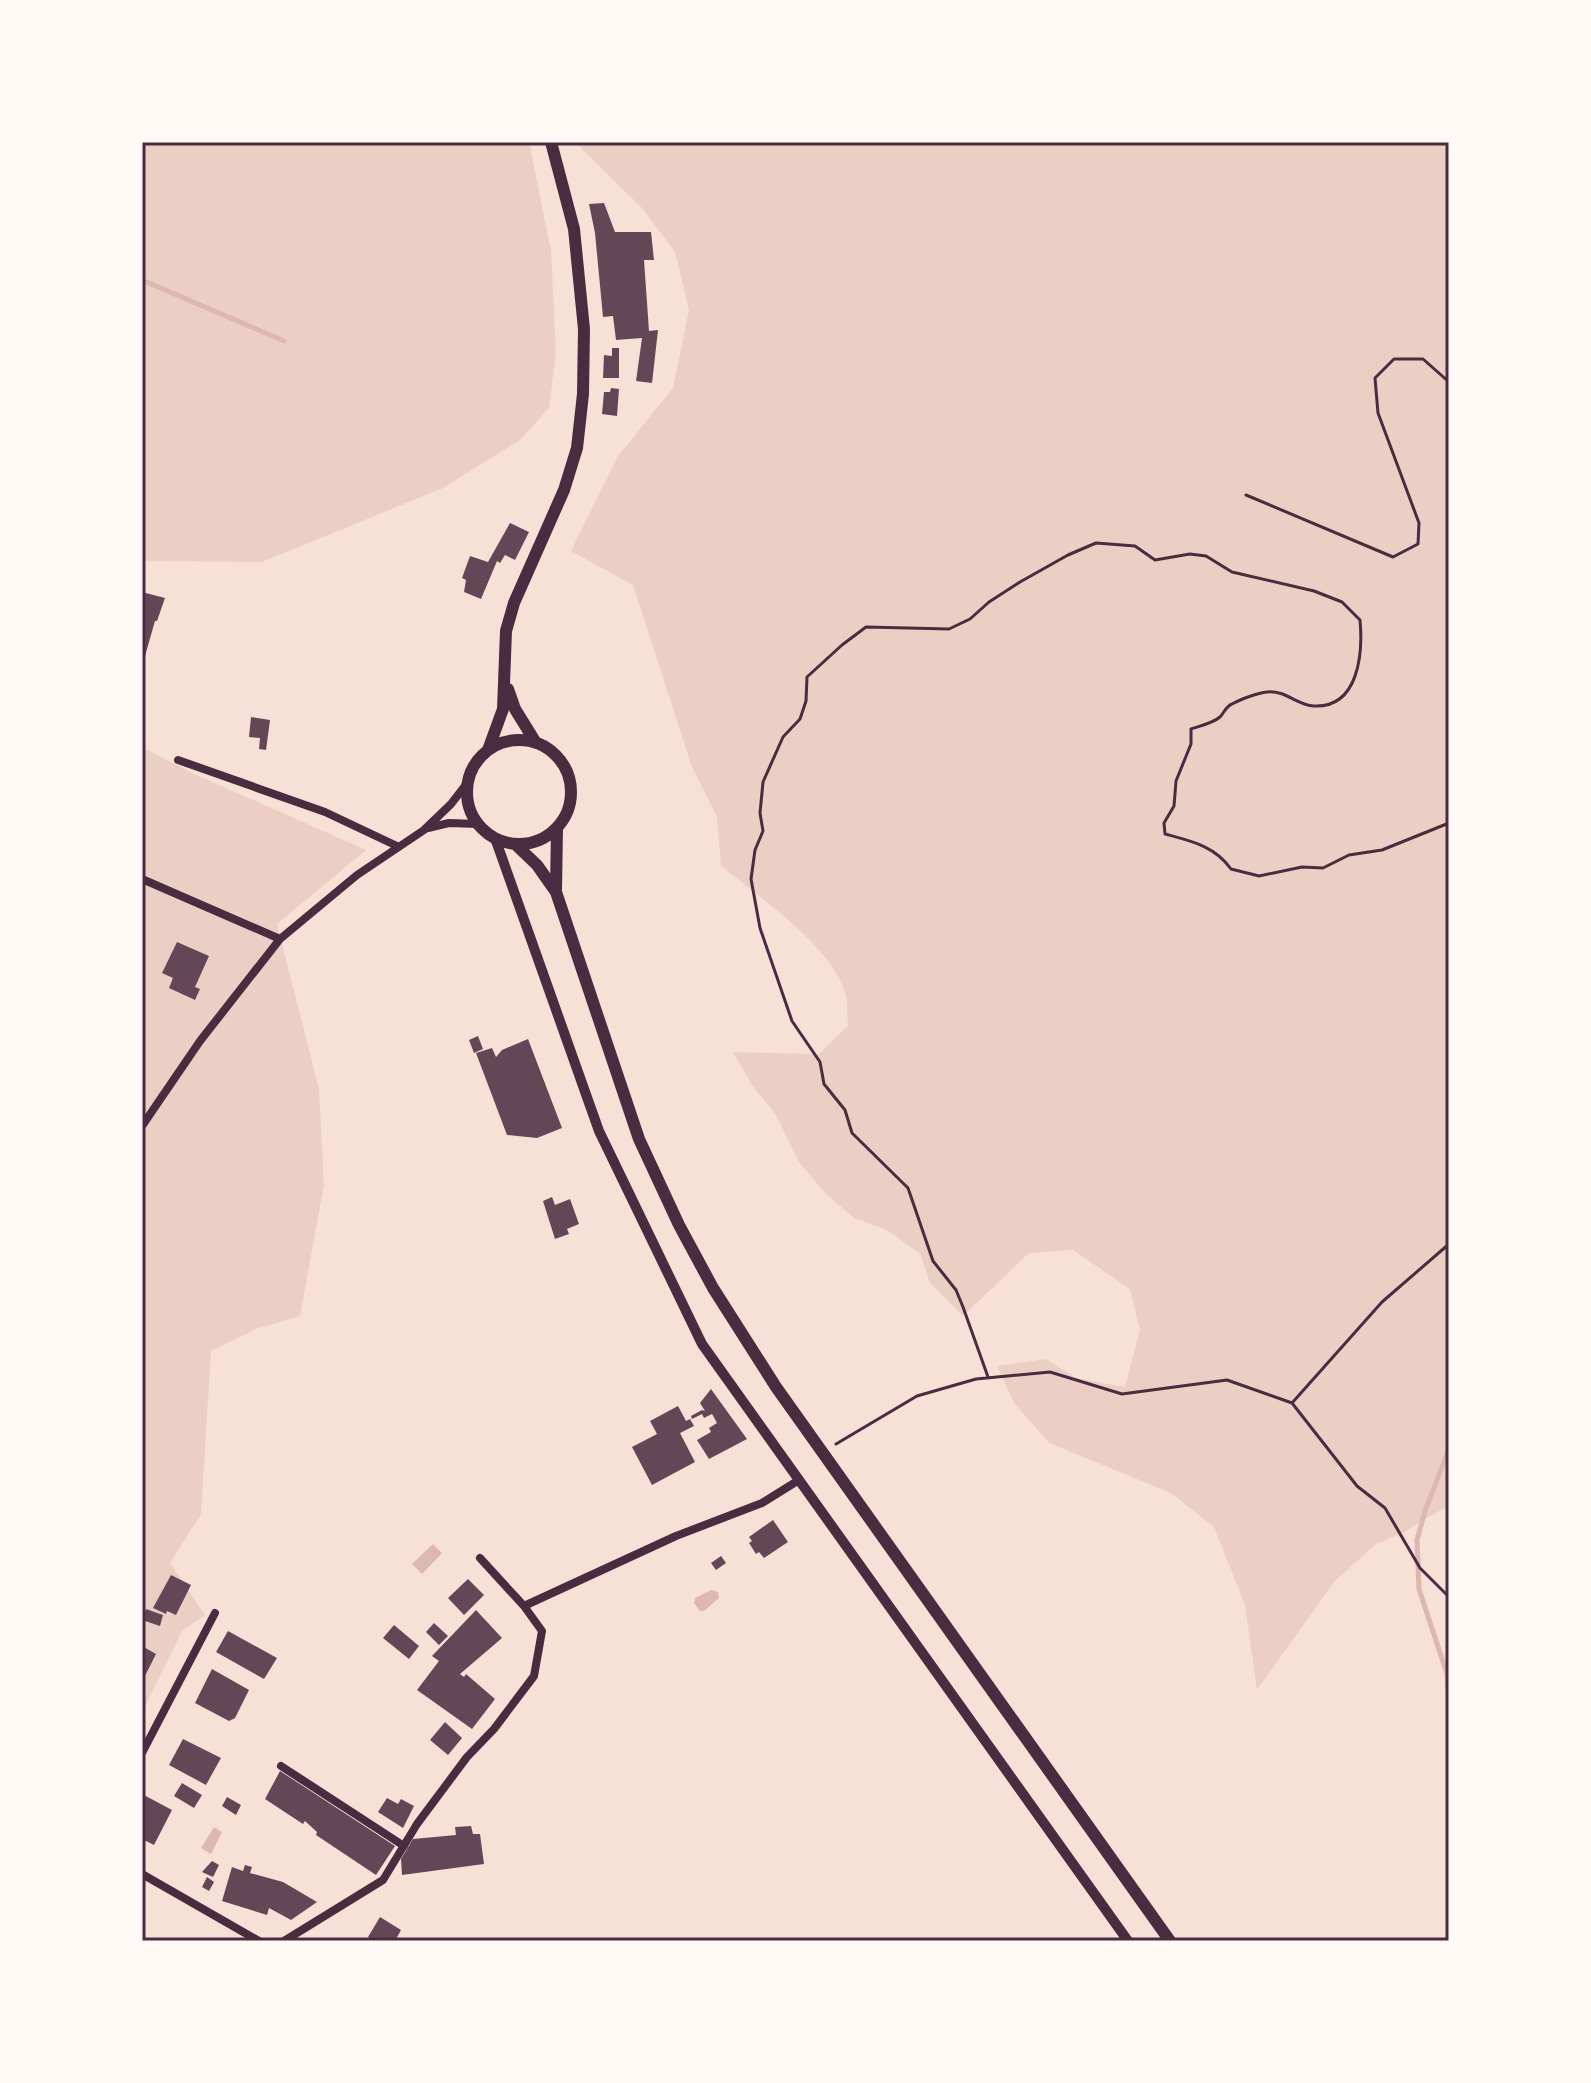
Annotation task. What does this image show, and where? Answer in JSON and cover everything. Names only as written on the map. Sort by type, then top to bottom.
[{"type":"main road","points":[[551,142],[574,229],[584,329],[583,394],[577,448],[564,490],[514,603],[506,631],[503,709],[488,750],[475,764],[468,782],[469,804],[478,824],[495,838],[515,844],[537,865],[556,892],[639,1139],[679,1225],[720,1300],[776,1387],[1170,1941]]},
{"type":"main road","points":[[506,682],[515,709],[536,743],[557,757],[570,780],[571,800],[557,828],[542,839],[515,844]]},
{"type":"main road","points":[[488,750],[511,741],[536,743]]},
{"type":"main road","points":[[556,892],[557,828]]},
{"type":"street","points":[[178,760],[325,812],[397,846]]},
{"type":"street","points":[[142,1126],[200,1041],[280,939],[325,900],[397,846],[424,830],[468,782]]},
{"type":"street","points":[[424,830],[449,823],[478,824]]},
{"type":"street","points":[[495,838],[599,1131],[702,1344],[1128,1941]]},
{"type":"street","points":[[142,879],[280,939]]},
{"type":"street","points":[[524,1606],[676,1536],[762,1503],[799,1480]]},
{"type":"street","points":[[284,1941],[383,1880],[467,1757],[494,1729],[534,1676],[542,1631],[524,1606],[480,1558]]},
{"type":"street","points":[[142,1753],[215,1613]]},
{"type":"street","points":[[281,1766],[404,1846]]},
{"type":"street","points":[[142,1874],[259,1941]]},
{"type":"path","points":[[1246,495],[1393,557],[1418,544],[1419,523],[1378,413],[1375,378],[1394,359],[1423,359],[1449,382]]},
{"type":"path","points":[[988,1377],[956,1290],[933,1261],[908,1188],[852,1133],[845,1110],[824,1084],[820,1062],[792,1021],[760,928],[751,879],[755,850],[763,831],[760,813],[763,782],[783,737],[800,719],[806,701],[807,677],[866,627],[949,629],[970,619],[1020,582],[1096,543],[1135,546],[1155,560],[1190,554],[1206,556],[1232,572],[1314,591],[1342,602],[1360,620],[1362,639],[1359,667],[1347,694],[1333,703],[1313,706],[1296,701],[1282,692],[1264,692],[1230,704],[1218,719],[1191,729],[1191,744],[1176,781],[1174,806],[1164,823],[1165,834],[1195,842],[1221,854],[1231,869],[1259,876],[1302,867],[1323,868],[1349,855],[1382,850],[1449,823]]},
{"type":"path","points":[[1292,1403],[1382,1302],[1449,1244]]},
{"type":"path","points":[[823,1452],[917,1396],[988,1377],[1050,1372],[1122,1394],[1227,1380],[1292,1403],[1357,1486],[1385,1508],[1420,1568],[1449,1597]]},
{"type":"shaded area","points":[[142,142],[533,142],[530,147],[551,251],[556,352],[549,408],[520,440],[443,488],[262,562],[142,561]]},
{"type":"shaded area","points":[[575,142],[1449,142],[1449,1505],[1404,1532],[1376,1544],[1335,1581],[1257,1690],[1245,1605],[1214,1527],[1171,1493],[1049,1443],[1014,1403],[997,1366],[1046,1359],[1076,1378],[1125,1387],[1140,1330],[1130,1289],[1073,1250],[1029,1253],[963,1316],[930,1283],[920,1254],[887,1230],[854,1218],[826,1194],[799,1162],[776,1115],[752,1085],[733,1052],[819,1054],[848,1026],[846,998],[835,972],[808,938],[721,866],[717,817],[692,767],[633,585],[571,551],[618,456],[673,388],[689,310],[675,252],[642,208]]},
{"type":"shaded area","points":[[142,747],[190,772],[366,850],[277,924],[319,1089],[324,1185],[300,1316],[256,1329],[211,1351],[201,1514],[170,1563],[205,1615],[182,1631],[142,1713]]},
{"type":"shaded area","points":[[433,1544],[442,1553],[422,1574],[412,1564]]},
{"type":"shaded area","points":[[711,1590],[718,1592],[719,1598],[700,1611],[694,1603],[695,1598]]},
{"type":"shaded area","points":[[214,1827],[222,1832],[211,1854],[201,1848]]},
{"type":"building","points":[[604,203],[615,232],[651,232],[654,260],[644,260],[649,331],[658,330],[652,383],[636,381],[642,338],[616,340],[613,316],[603,317],[589,204]]},
{"type":"building","points":[[612,348],[619,348],[619,378],[603,378],[604,355],[612,356]]},
{"type":"building","points":[[611,388],[619,389],[617,416],[602,414],[604,392],[610,392]]},
{"type":"building","points":[[510,523],[529,532],[515,560],[505,555],[500,563],[497,561],[481,599],[464,592],[466,580],[462,578],[470,556],[488,562]]},
{"type":"building","points":[[142,592],[165,598],[145,656],[142,655]]},
{"type":"building","points":[[251,717],[270,720],[266,750],[259,749],[260,738],[249,737]]},
{"type":"building","points":[[177,942],[209,956],[195,987],[200,989],[195,1000],[169,988],[173,978],[162,973]]},
{"type":"building","points":[[478,1036],[483,1049],[474,1053],[469,1040]]},
{"type":"building","points":[[528,1039],[562,1128],[537,1138],[507,1135],[476,1053],[492,1048],[496,1057],[502,1050]]},
{"type":"building","points":[[552,1197],[555,1205],[570,1199],[579,1224],[567,1229],[569,1234],[555,1239],[543,1201]]},
{"type":"building","points":[[711,1389],[747,1439],[709,1459],[697,1440],[711,1432],[709,1428],[717,1423],[712,1414],[704,1418],[702,1414],[692,1419],[691,1416],[705,1411],[700,1403]]},
{"type":"building","points":[[678,1406],[686,1421],[690,1419],[694,1426],[680,1433],[695,1462],[652,1485],[632,1447],[657,1434],[650,1421]]},
{"type":"building","points":[[773,1520],[788,1542],[764,1558],[759,1552],[756,1554],[749,1537]]},
{"type":"building","points":[[721,1556],[726,1563],[716,1570],[711,1563]]},
{"type":"building","points":[[171,1575],[191,1585],[176,1615],[153,1608]]},
{"type":"building","points":[[468,1579],[484,1595],[464,1615],[448,1598]]},
{"type":"building","points":[[146,1609],[163,1615],[160,1626],[142,1620]]},
{"type":"building","points":[[476,1610],[502,1638],[460,1674],[464,1677],[466,1674],[495,1699],[472,1729],[417,1690],[439,1661],[432,1656]]},
{"type":"building","points":[[434,1623],[448,1636],[439,1645],[426,1632]]},
{"type":"building","points":[[394,1625],[419,1646],[409,1659],[383,1638]]},
{"type":"building","points":[[228,1631],[277,1658],[264,1679],[216,1652]]},
{"type":"building","points":[[142,1646],[156,1654],[142,1682]]},
{"type":"building","points":[[212,1669],[249,1690],[235,1718],[229,1721],[195,1703]]},
{"type":"building","points":[[445,1722],[462,1738],[448,1755],[430,1740]]},
{"type":"building","points":[[183,1739],[221,1758],[206,1785],[169,1765]]},
{"type":"building","points":[[280,1771],[395,1846],[376,1875],[316,1835],[317,1832],[305,1821],[303,1824],[265,1799]]},
{"type":"building","points":[[182,1783],[202,1795],[194,1808],[174,1796]]},
{"type":"building","points":[[142,1794],[172,1810],[154,1845],[142,1839]]},
{"type":"building","points":[[227,1797],[241,1805],[236,1815],[222,1806]]},
{"type":"building","points":[[387,1798],[398,1804],[401,1799],[414,1806],[403,1828],[378,1812]]},
{"type":"building","points":[[471,1826],[473,1834],[480,1834],[484,1864],[402,1875],[401,1859],[413,1839],[456,1835],[455,1827]]},
{"type":"building","points":[[212,1861],[219,1865],[213,1877],[202,1872]]},
{"type":"building","points":[[245,1865],[252,1867],[250,1873],[283,1882],[317,1902],[291,1920],[269,1908],[267,1915],[222,1901],[232,1867],[243,1871]]},
{"type":"building","points":[[207,1877],[214,1882],[209,1891],[202,1887]]},
{"type":"building","points":[[380,1917],[401,1930],[395,1941],[374,1941],[368,1937]]},
{"type":"waterway","points":[[142,280],[284,341]]},
{"type":"waterway","points":[[1449,1449],[1417,1540],[1419,1589],[1447,1674],[1449,1696]]}]
